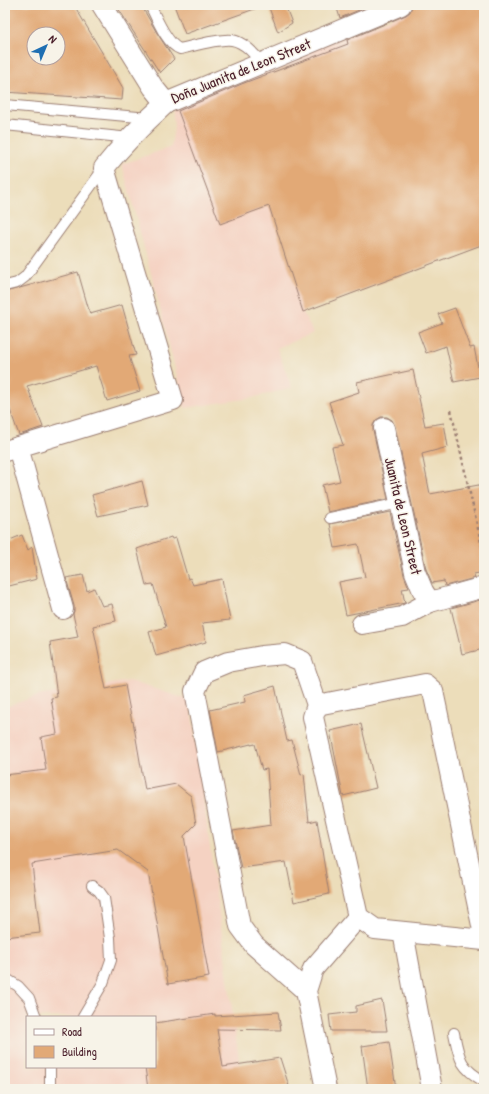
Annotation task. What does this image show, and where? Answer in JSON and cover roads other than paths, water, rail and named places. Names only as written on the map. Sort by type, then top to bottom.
[{"type":"street","name":"Doña Juanita de Leon Street","points":[[102,5],[153,87],[166,103],[401,5]]},
{"type":"street","points":[[63,609],[11,449],[173,400],[104,168],[149,118],[166,103]]},
{"type":"street","name":"Juanita de Leon Street","points":[[384,428],[414,572],[430,602]]},
{"type":"street","points":[[362,624],[402,617],[430,602],[484,587]]},
{"type":"street","points":[[306,991],[254,945],[240,926],[195,691],[204,672],[228,662],[262,656],[286,654],[302,662],[317,705],[313,717],[358,917],[375,929],[484,940]]},
{"type":"street","points":[[317,705],[425,684],[433,691],[484,935]]},
{"type":"street","points":[[326,1089],[306,991],[313,969],[358,917]]},
{"type":"street","points":[[403,932],[432,1089]]},
{"type":"lane","points":[[150,5],[167,37],[176,48],[180,49],[220,40],[234,40],[246,46],[261,63]]},
{"type":"lane","points":[[5,105],[149,118]]},
{"type":"lane","points":[[5,125],[130,138]]},
{"type":"lane","points":[[5,286],[17,283],[25,277],[104,168]]},
{"type":"lane","points":[[330,518],[400,503]]},
{"type":"lane","points":[[84,1016],[103,983],[111,960],[110,938],[104,898],[99,890],[92,886]]},
{"type":"lane","points":[[5,978],[18,986],[29,998],[36,1016]]},
{"type":"lane","points":[[454,1033],[464,1066],[474,1076],[484,1081]]},
{"type":"lane","points":[[50,1068],[50,1089]]}]
